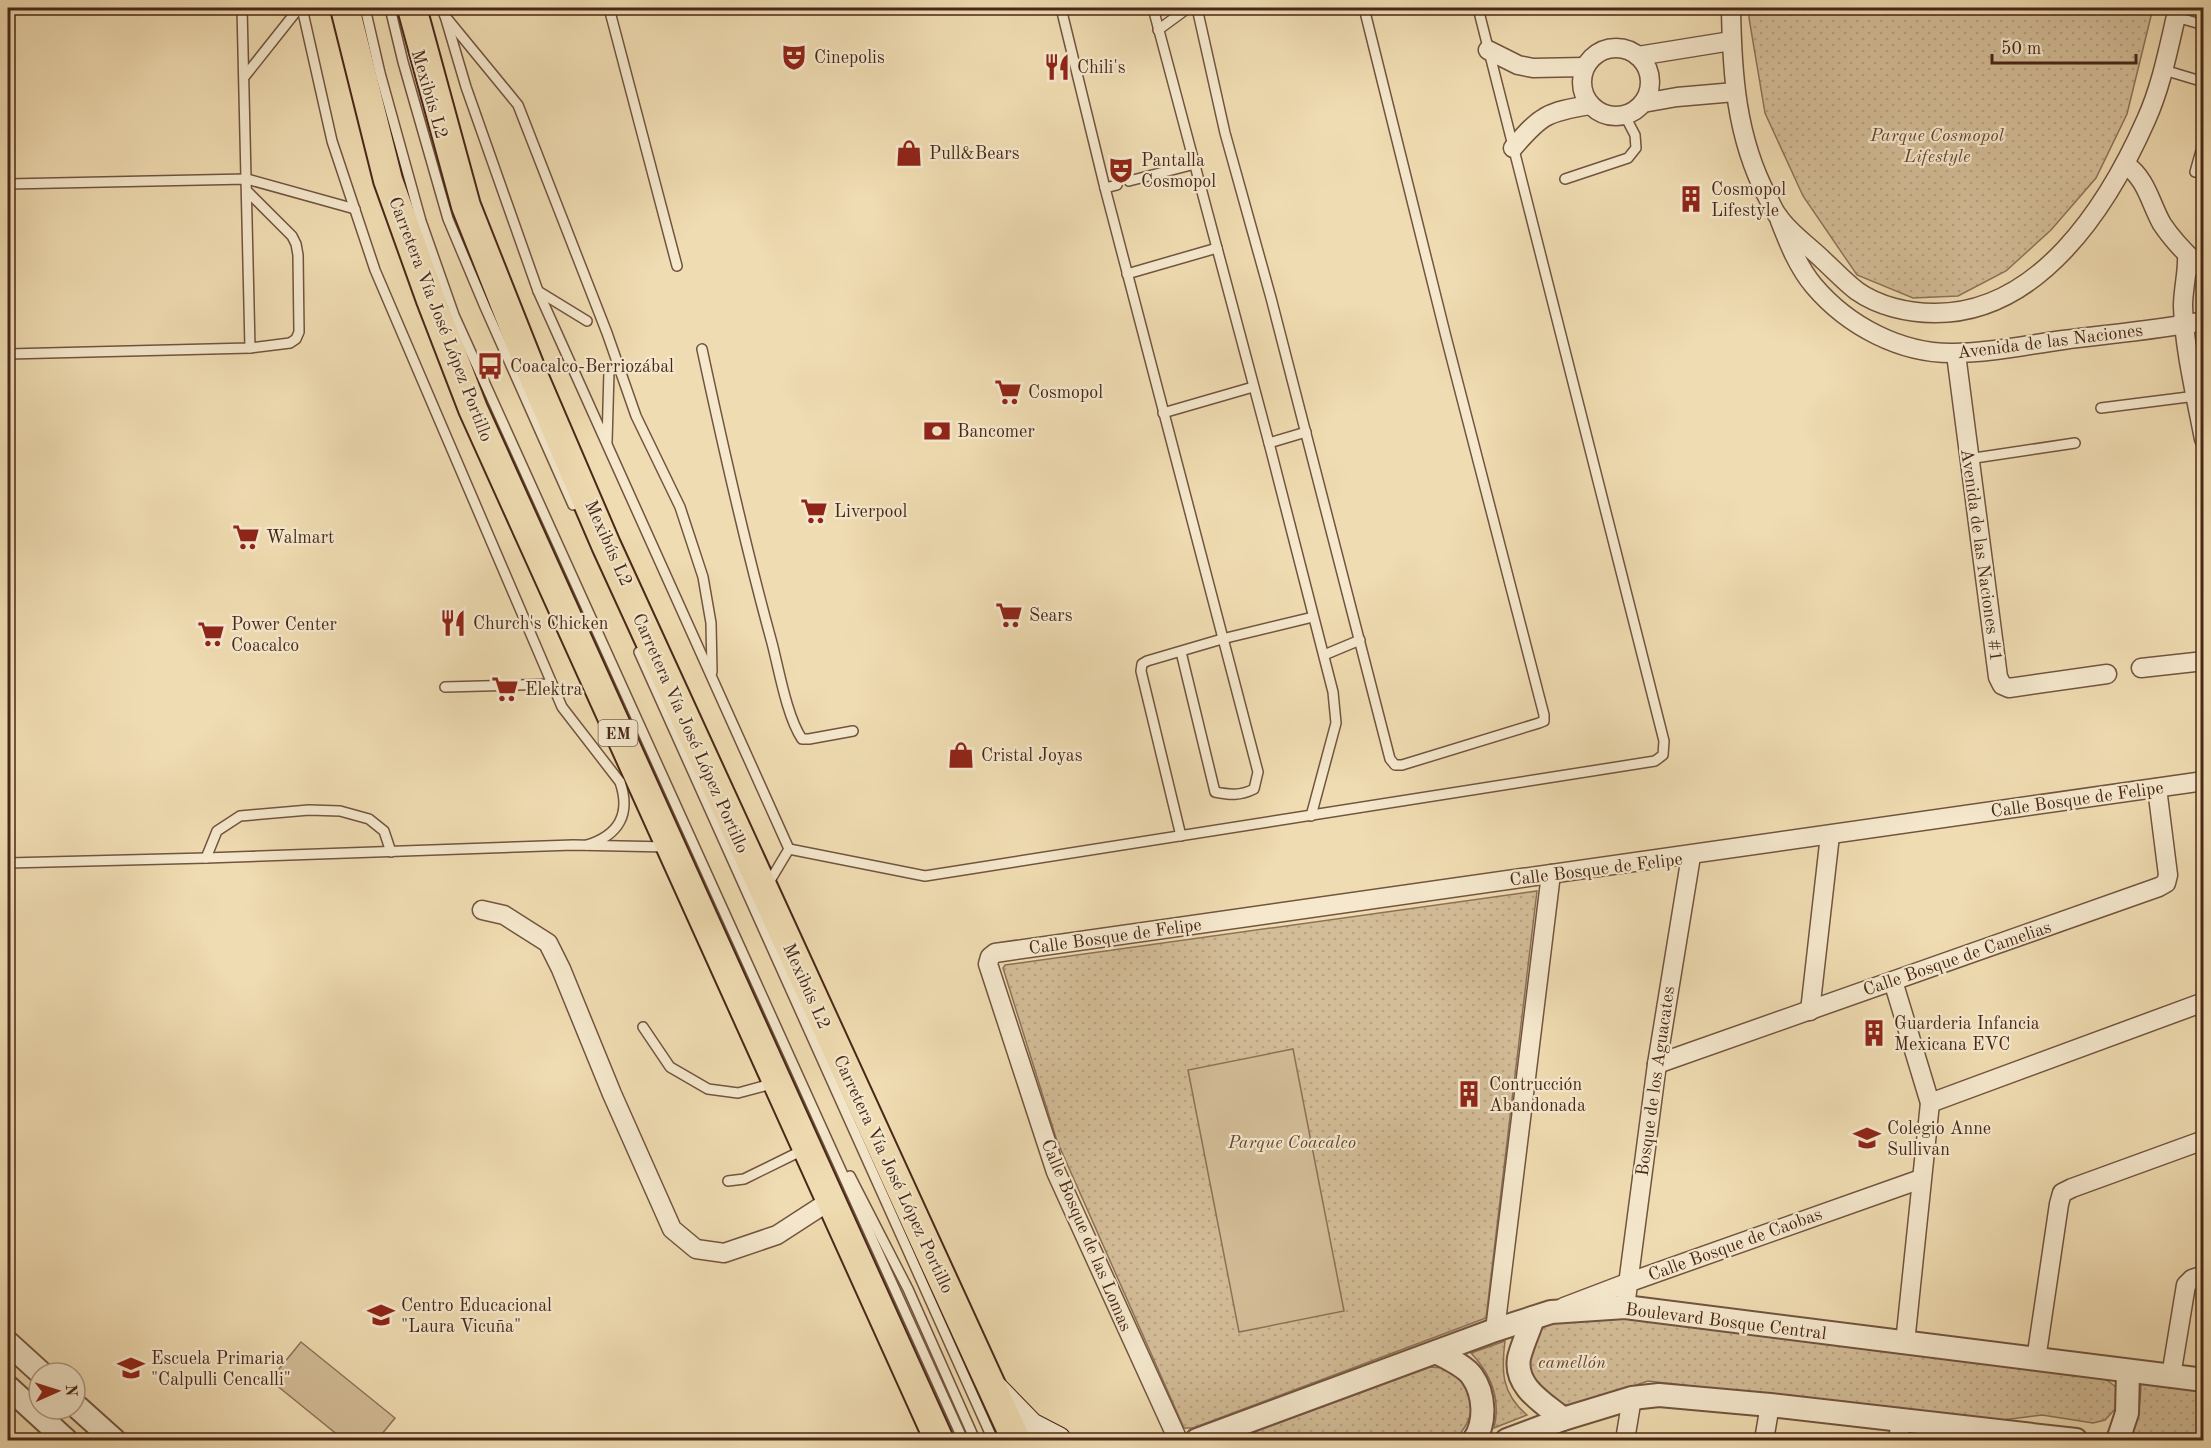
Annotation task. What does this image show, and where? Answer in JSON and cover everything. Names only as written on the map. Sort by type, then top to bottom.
[{"type":"main road","name":"Carretera Vía José López Portillo","points":[[345,8],[388,180],[473,408],[939,1440]]},
{"type":"main road","name":"Carretera Vía José López Portillo","points":[[412,8],[466,206],[532,375],[606,545],[1016,1440]]},
{"type":"main road","points":[[992,1385],[1031,1426],[1058,1440]]},
{"type":"street","points":[[1731,8],[1735,92],[1746,150],[1778,217],[1858,292],[1901,310],[1921,313],[1947,313],[1977,308],[2006,296],[2038,274],[2066,248],[2093,216],[2126,164],[2147,118],[2164,70],[2177,12]]},
{"type":"street","points":[[1638,56],[1731,41]]},
{"type":"street","points":[[1612,48],[1623,48],[1638,56],[1648,70],[1650,82],[1643,103],[1635,111],[1625,116],[1614,117],[1603,114],[1590,105],[1582,89],[1581,78],[1591,57],[1612,48]]},
{"type":"street","points":[[1488,50],[1518,65],[1533,68],[1585,67]]},
{"type":"street","points":[[1643,103],[1677,97],[1735,92]]},
{"type":"street","points":[[1513,148],[1544,116],[1559,110],[1590,105]]},
{"type":"street","points":[[2126,164],[2139,176],[2161,222],[2187,255],[2204,270]]},
{"type":"street","name":"Avenida de las Naciones","points":[[1778,217],[1790,248],[1815,286],[1844,314],[1867,330],[1913,349],[1956,354],[2204,321]]},
{"type":"street","points":[[2187,255],[2188,271],[2183,304],[2204,439]]},
{"type":"street","name":"Avenida de las Naciones #1","points":[[1956,354],[1998,677],[2002,685],[2009,688],[2107,674]]},
{"type":"street","points":[[2141,668],[2204,661]]},
{"type":"street","name":"Calle Bosque de Felipe","points":[[990,957],[994,953],[1691,856],[2204,781]]},
{"type":"street","name":"Calle Bosque de Camelias","points":[[1657,1064],[2166,883],[2168,875],[2157,788]]},
{"type":"street","points":[[1810,1011],[1830,835]]},
{"type":"street","name":"Bosque de los Aguacates","points":[[1625,1307],[1657,1064],[1691,856]]},
{"type":"street","points":[[1495,1330],[1551,874]]},
{"type":"street","points":[[482,910],[504,915],[548,944],[561,969],[612,1094],[672,1229],[696,1249],[724,1253],[777,1235],[831,1200]]},
{"type":"street","name":"Calle Bosque de las Lomas","points":[[990,957],[988,964],[1056,1172],[1178,1440]]},
{"type":"street","points":[[1893,981],[1930,1103],[1905,1343]]},
{"type":"street","points":[[1930,1103],[2204,1002]]},
{"type":"street","points":[[2036,1360],[2058,1204],[2062,1193],[2204,1140]]},
{"type":"street","name":"Calle Bosque de Caobas","points":[[1542,1315],[1921,1179]]},
{"type":"street","points":[[2171,1376],[2186,1285],[2193,1279],[2204,1275]]},
{"type":"street","name":"Boulevard Bosque Central","points":[[1197,1440],[1495,1330],[1542,1315],[1625,1307],[2204,1380]]},
{"type":"street","points":[[1542,1315],[1519,1359],[1521,1377],[1529,1392],[1563,1419]]},
{"type":"street","points":[[8,1343],[28,1361]]},
{"type":"street","points":[[1436,1352],[1472,1375],[1480,1392],[1483,1412],[1479,1432],[1474,1440]]},
{"type":"street","points":[[2118,1440],[2127,1413],[2128,1371]]},
{"type":"street","points":[[8,1387],[27,1399]]},
{"type":"street","points":[[1507,1440],[1563,1419],[1632,1398],[1659,1395],[1770,1405],[1899,1430],[2076,1440]]},
{"type":"street","points":[[1625,1440],[1632,1398]]},
{"type":"street","points":[[1764,1440],[1770,1405]]},
{"type":"street","points":[[87,1416],[114,1440]]},
{"type":"street","points":[[50,1421],[66,1440]]},
{"type":"lane","points":[[242,8],[248,179],[250,348]]},
{"type":"lane","points":[[245,76],[301,8]]},
{"type":"lane","points":[[301,8],[332,141],[375,270],[562,707],[620,782],[625,809],[620,822],[612,833],[600,841],[587,845]]},
{"type":"lane","points":[[365,8],[380,73],[421,221],[454,315],[963,1440]]},
{"type":"lane","name":"Mexibús L2","points":[[390,8],[448,219],[578,514]]},
{"type":"lane","points":[[609,8],[677,266]]},
{"type":"lane","points":[[1061,8],[1127,274],[1258,772],[1254,789],[1242,795],[1215,792],[1181,652]]},
{"type":"lane","points":[[1153,8],[1333,692],[1336,723],[1311,816]]},
{"type":"lane","points":[[1158,30],[1188,8]]},
{"type":"lane","points":[[1197,8],[1225,133],[1306,432],[1390,759],[1395,765],[1402,765],[1544,721],[1537,683],[1441,318],[1364,8]]},
{"type":"lane","points":[[789,849],[925,876],[1655,761],[1663,755],[1664,741],[1478,8]]},
{"type":"lane","points":[[443,12],[466,87],[538,291],[789,849]]},
{"type":"lane","points":[[443,12],[518,105],[607,333],[636,416],[680,507],[703,577],[711,623],[713,677]]},
{"type":"lane","points":[[2177,12],[2204,26]]},
{"type":"lane","points":[[2164,70],[2204,82]]},
{"type":"lane","points":[[1564,179],[1628,158],[1636,148],[1635,135],[1625,116]]},
{"type":"lane","points":[[2194,172],[2204,140]]},
{"type":"lane","points":[[1128,181],[1195,165]]},
{"type":"lane","points":[[8,184],[248,179],[355,209]]},
{"type":"lane","points":[[1105,188],[1118,185]]},
{"type":"lane","points":[[8,354],[250,348],[290,343],[296,339],[299,332],[298,255],[292,236],[248,192]]},
{"type":"lane","points":[[1127,274],[1217,248]]},
{"type":"lane","points":[[538,291],[587,321]]},
{"type":"lane","points":[[702,349],[753,575],[798,733],[802,738],[809,739],[853,731]]},
{"type":"lane","points":[[608,445],[609,371]]},
{"type":"lane","points":[[1163,413],[1253,387]]},
{"type":"lane","points":[[2101,408],[2196,396]]},
{"type":"lane","points":[[1269,443],[1306,432]]},
{"type":"lane","points":[[1968,459],[2075,443]]},
{"type":"lane","points":[[1181,836],[1141,671],[1142,664],[1222,639],[1313,617]]},
{"type":"lane","points":[[1324,655],[1360,640]]},
{"type":"lane","name":"Mexibús L2","points":[[636,644],[993,1440]]},
{"type":"lane","points":[[445,687],[552,684]]},
{"type":"lane","points":[[611,771],[641,783]]},
{"type":"lane","points":[[206,858],[217,831],[240,816],[309,810],[340,811],[369,819],[384,831],[391,852]]},
{"type":"lane","points":[[8,862],[206,858],[587,845],[670,848]]},
{"type":"lane","points":[[764,892],[789,849]]},
{"type":"lane","points":[[643,1027],[670,1067],[708,1089],[738,1093],[778,1083]]},
{"type":"lane","points":[[818,1119],[847,1169],[908,1289],[975,1440]]},
{"type":"lane","points":[[728,1181],[753,1176],[808,1148]]},
{"type":"green space","name":"Parque Cosmopol Lifestyle","points":[[1749,8],[2153,8],[2127,114],[2096,178],[2051,230],[2006,271],[1958,296],[1913,298],[1857,275],[1803,196],[1765,113]]},
{"type":"green space","name":"Parque Coacalco","points":[[1537,891],[1486,1318],[1193,1428],[1184,1428],[1057,1141],[1003,968],[1005,965]]},
{"type":"green space","points":[[1293,1049],[1344,1311],[1239,1332],[1188,1070]]},
{"type":"green space","name":"camellón","points":[[1624,1316],[2096,1372],[2116,1387],[2116,1408],[2105,1420],[2093,1423],[2042,1415],[2003,1420],[1885,1409],[1648,1381],[1573,1406],[1554,1403],[1528,1374],[1531,1344],[1550,1321]]},
{"type":"green space","name":"camellón","points":[[1505,1341],[1503,1363],[1505,1382],[1512,1399],[1527,1415],[1494,1428],[1496,1407],[1493,1388],[1484,1370],[1471,1353]]},
{"type":"green space","points":[[301,1342],[395,1418],[377,1440],[344,1440],[270,1380]]},
{"type":"green space","points":[[1430,1367],[1449,1370],[1459,1376],[1467,1384],[1471,1393],[1471,1412],[1462,1432],[1454,1440],[1233,1440]]},
{"type":"green space","points":[[2141,1378],[2203,1386],[2203,1440],[2129,1440],[2139,1410]]},
{"type":"place","name":"Cinepolis","points":[[794,57]]},
{"type":"place","name":"Chili's","points":[[1057,67]]},
{"type":"place","name":"Pull&Bears","points":[[909,153]]},
{"type":"place","name":"Pantalla Cosmopol","points":[[1121,170]]},
{"type":"place","name":"Cosmopol Lifestyle","points":[[1691,199]]},
{"type":"place","name":"Coacalco-Berriozábal","points":[[490,366]]},
{"type":"place","name":"Cosmopol","points":[[1008,392]]},
{"type":"place","name":"Bancomer","points":[[937,431]]},
{"type":"place","name":"Liverpool","points":[[814,511]]},
{"type":"place","name":"Walmart","points":[[246,537]]},
{"type":"place","name":"Sears","points":[[1009,615]]},
{"type":"place","name":"Church's Chicken","points":[[453,623]]},
{"type":"place","name":"Power Center Coacalco","points":[[211,634]]},
{"type":"place","name":"Elektra","points":[[505,689]]},
{"type":"place","name":"Cristal Joyas","points":[[961,755]]},
{"type":"place","name":"Guarderia Infancia Mexicana EVC","points":[[1874,1033]]},
{"type":"place","name":"Contrucción Abandonada","points":[[1469,1094]]},
{"type":"place","name":"Colegio Anne Sullivan","points":[[1867,1138]]},
{"type":"place","name":"Centro Educacional \"Laura Vicuña\"","points":[[381,1315]]},
{"type":"place","name":"Escuela Primaria \"Calpulli Cencalli\"","points":[[131,1368]]}]
